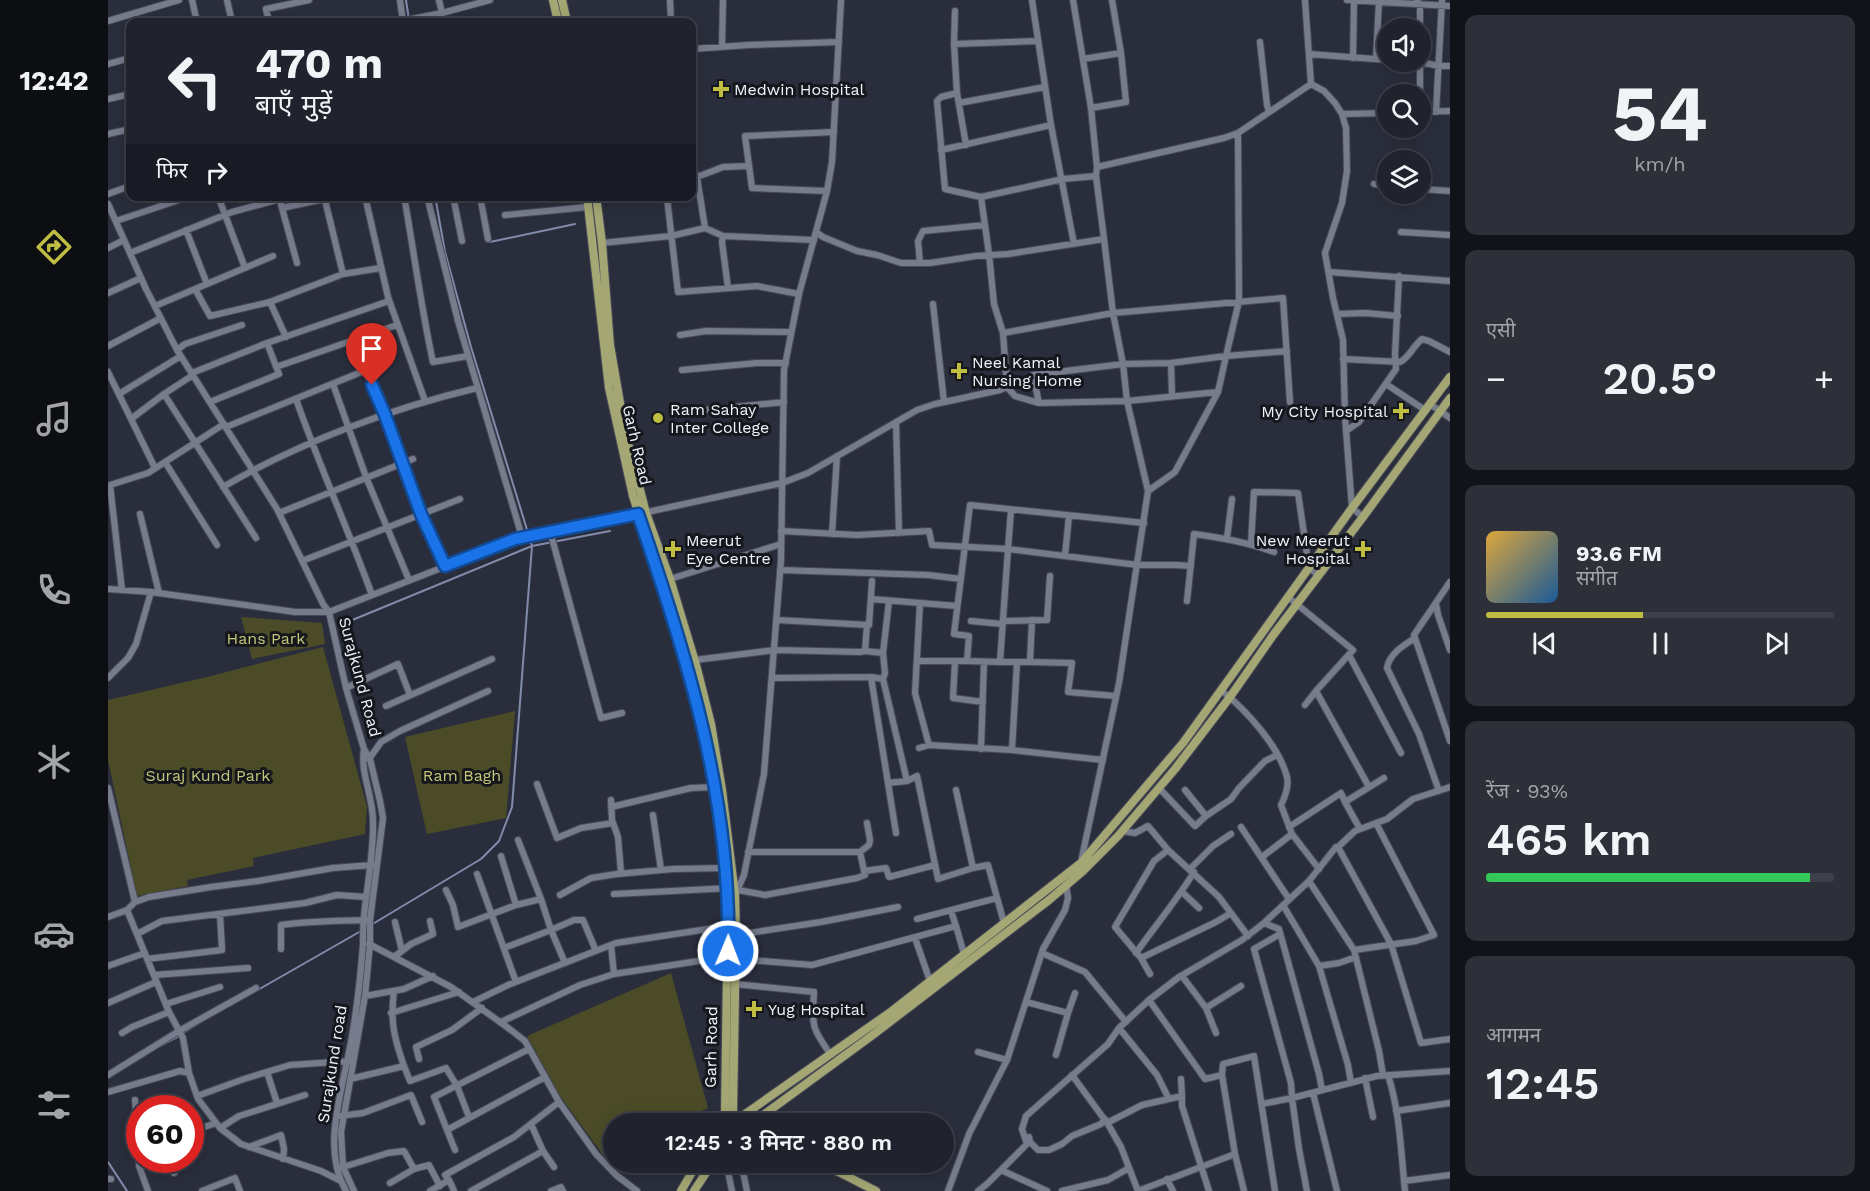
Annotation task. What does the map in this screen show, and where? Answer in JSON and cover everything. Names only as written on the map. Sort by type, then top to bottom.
[{"type":"main road","points":[[553,0],[557,18]]},
{"type":"main road","points":[[562,0],[566,18]]},
{"type":"main road","name":"Garh Road","points":[[587,201],[612,388],[637,495],[661,582],[704,713]]},
{"type":"main road","name":"Garh Road","points":[[597,201],[602,243],[612,388]]},
{"type":"main road","points":[[592,244],[602,243]]},
{"type":"main road","points":[[1082,867],[1183,743],[1352,508],[1450,377]]},
{"type":"main road","points":[[765,1113],[1065,882],[1122,831],[1230,698],[1450,398]]},
{"type":"main road","name":"Garh Road","points":[[642,513],[670,579],[695,660],[720,806],[736,935],[732,961],[729,1113]]},
{"type":"main road","name":"Garh Road","points":[[711,744],[714,787],[720,806],[725,868],[732,892],[728,926],[735,984],[730,1017]]},
{"type":"main road","points":[[1146,787],[1156,791]]},
{"type":"main road","points":[[932,985],[964,954],[1004,923],[1065,882]]},
{"type":"main road","points":[[739,1113],[871,1032]]},
{"type":"main road","points":[[681,1191],[692,1173]]},
{"type":"main road","points":[[694,1191],[706,1173]]},
{"type":"main road","points":[[841,1173],[876,1191]]},
{"type":"street","points":[[108,21],[179,0]]},
{"type":"street","points":[[192,0],[196,18]]},
{"type":"street","points":[[227,0],[231,18]]},
{"type":"street","points":[[263,0],[267,18]]},
{"type":"street","points":[[266,9],[309,0]]},
{"type":"street","points":[[400,0],[402,18]]},
{"type":"street","points":[[439,0],[443,18]]},
{"type":"street","points":[[417,18],[490,0]]},
{"type":"street","points":[[670,0],[671,18]]},
{"type":"street","points":[[722,46],[723,0]]},
{"type":"street","points":[[732,892],[744,875],[764,774],[780,570],[786,363],[791,332],[827,191],[832,162],[841,0]]},
{"type":"street","points":[[1032,0],[1051,125],[1074,244]]},
{"type":"street","points":[[1073,0],[1091,108],[1096,176],[1113,313],[1123,364],[1127,401],[1148,491],[1116,696],[1082,867]]},
{"type":"street","points":[[1091,108],[1126,102],[1112,0]]},
{"type":"street","points":[[1305,0],[1311,84]]},
{"type":"street","points":[[1347,0],[1442,3],[1450,6]]},
{"type":"street","points":[[1353,58],[1354,0]]},
{"type":"street","points":[[1309,54],[1376,59],[1379,1]]},
{"type":"street","points":[[1418,2],[1421,18]]},
{"type":"street","points":[[1436,111],[1442,3]]},
{"type":"street","points":[[955,11],[954,44],[957,93],[966,145]]},
{"type":"street","points":[[129,14],[130,18]]},
{"type":"street","points":[[954,44],[1038,41]]},
{"type":"street","points":[[696,49],[839,42]]},
{"type":"street","points":[[1260,42],[1269,111]]},
{"type":"street","points":[[1083,59],[1121,53]]},
{"type":"street","points":[[108,64],[126,59]]},
{"type":"street","points":[[1431,64],[1450,66]]},
{"type":"street","points":[[1096,167],[1238,133],[1311,84]]},
{"type":"street","points":[[1311,84],[1335,102],[1346,128],[1347,171],[1342,203],[1325,253],[1342,340],[1352,508],[1363,517]]},
{"type":"street","points":[[958,104],[1045,87]]},
{"type":"street","points":[[957,93],[941,97],[937,101],[945,189],[981,196],[1063,179],[1096,176]]},
{"type":"street","points":[[108,99],[126,95]]},
{"type":"street","points":[[1431,111],[1450,111]]},
{"type":"street","points":[[1342,114],[1377,113]]},
{"type":"street","points":[[941,150],[1051,125]]},
{"type":"street","points":[[108,134],[126,130]]},
{"type":"street","points":[[827,191],[752,188],[744,136],[834,132]]},
{"type":"street","points":[[1148,491],[1174,472],[1218,392],[1239,301],[1238,133]]},
{"type":"street","points":[[705,228],[697,177],[723,167],[748,166]]},
{"type":"street","points":[[108,194],[126,187]]},
{"type":"street","points":[[1431,190],[1450,191]]},
{"type":"street","points":[[981,196],[994,304],[1003,333],[1007,387],[1016,396],[1039,403],[1127,401],[1218,392]]},
{"type":"street","points":[[116,221],[170,201]]},
{"type":"street","points":[[220,201],[245,268]]},
{"type":"street","points":[[130,253],[225,215],[269,201]]},
{"type":"street","points":[[280,201],[297,263]]},
{"type":"street","points":[[282,208],[312,201]]},
{"type":"street","points":[[326,201],[343,274]]},
{"type":"street","points":[[366,201],[389,301],[425,401]]},
{"type":"street","points":[[405,201],[420,302],[433,362],[468,356]]},
{"type":"street","points":[[428,201],[468,356],[522,537]]},
{"type":"street","points":[[454,201],[462,241]]},
{"type":"street","points":[[481,201],[488,239]]},
{"type":"street","points":[[667,201],[678,292],[757,286],[800,294]]},
{"type":"street","name":"Surajkund Road","points":[[109,207],[177,350],[279,513],[329,612],[346,688],[364,749]]},
{"type":"street","points":[[506,215],[588,207]]},
{"type":"street","points":[[920,263],[918,241],[922,231],[985,225]]},
{"type":"street","points":[[602,243],[671,236],[705,228],[723,236],[814,240]]},
{"type":"street","points":[[186,230],[207,284]]},
{"type":"street","points":[[816,232],[857,251],[901,263],[1008,254],[1104,239]]},
{"type":"street","points":[[1401,232],[1450,235]]},
{"type":"street","points":[[723,236],[728,288]]},
{"type":"street","points":[[108,248],[124,240]]},
{"type":"street","points":[[155,306],[273,256]]},
{"type":"street","points":[[195,289],[210,316],[270,302],[343,274],[381,268]]},
{"type":"street","points":[[1329,272],[1450,281]]},
{"type":"street","points":[[1346,431],[1359,422],[1396,369],[1399,276]]},
{"type":"street","points":[[108,293],[141,278]]},
{"type":"street","points":[[1003,333],[1113,313],[1283,298],[1290,402]]},
{"type":"street","points":[[131,419],[192,374],[267,343],[389,301]]},
{"type":"street","points":[[270,302],[286,337]]},
{"type":"street","points":[[933,304],[944,402]]},
{"type":"street","points":[[1337,314],[1366,313],[1398,316]]},
{"type":"street","points":[[108,346],[160,318]]},
{"type":"street","points":[[177,350],[185,344],[242,325]]},
{"type":"street","points":[[276,367],[397,326]]},
{"type":"street","points":[[680,335],[706,331],[791,332]]},
{"type":"street","points":[[1343,359],[1403,361],[1422,339],[1450,352]]},
{"type":"street","points":[[210,402],[279,374],[267,343]]},
{"type":"street","points":[[1039,403],[1033,375],[1123,364],[1171,363],[1287,351]]},
{"type":"street","points":[[119,394],[181,356]]},
{"type":"street","points":[[122,590],[110,486],[148,473],[225,426],[386,362]]},
{"type":"street","points":[[682,370],[757,363],[786,363]]},
{"type":"street","points":[[1171,363],[1172,395]]},
{"type":"street","points":[[366,371],[385,415],[421,514],[445,566]]},
{"type":"street","points":[[108,372],[155,468]]},
{"type":"street","points":[[333,384],[366,477],[409,580]]},
{"type":"street","points":[[1386,384],[1450,418]]},
{"type":"street","points":[[108,589],[151,592],[295,612],[329,612],[522,537],[782,483],[808,473],[917,410],[1007,387]]},
{"type":"street","points":[[223,487],[253,470],[350,428],[425,401],[477,388]]},
{"type":"street","points":[[164,394],[256,538]]},
{"type":"street","points":[[296,399],[372,595]]},
{"type":"street","points":[[695,411],[784,402]]},
{"type":"street","points":[[896,422],[899,533]]},
{"type":"street","points":[[832,534],[837,456]]},
{"type":"street","points":[[279,513],[412,459]]},
{"type":"street","points":[[165,462],[217,545]]},
{"type":"street","points":[[1251,543],[1254,492],[1298,493],[1309,568],[1319,576]]},
{"type":"street","points":[[302,561],[459,499]]},
{"type":"street","points":[[1227,538],[1232,499]]},
{"type":"street","points":[[968,662],[969,636],[954,634],[970,506],[1144,523]]},
{"type":"street","points":[[1000,662],[1011,510]]},
{"type":"street","points":[[140,514],[159,593]]},
{"type":"street","points":[[1065,556],[1069,516]]},
{"type":"street","points":[[550,531],[601,718],[622,713]]},
{"type":"street","points":[[781,531],[857,535],[929,531],[932,545],[1008,549],[1138,565],[1191,566]]},
{"type":"street","points":[[1187,601],[1194,534],[1251,543],[1274,552]]},
{"type":"street","points":[[661,582],[781,544]]},
{"type":"street","points":[[780,570],[928,575],[961,579]]},
{"type":"street","points":[[971,621],[1002,624],[1003,621],[1047,620],[1050,576]]},
{"type":"street","points":[[865,651],[872,581]]},
{"type":"street","points":[[1450,582],[1414,635],[1450,741]]},
{"type":"street","points":[[108,678],[128,658],[136,644],[151,592]]},
{"type":"street","points":[[1288,597],[1353,650],[1305,705]]},
{"type":"street","points":[[871,599],[957,606]]},
{"type":"street","points":[[890,601],[883,653],[885,673],[883,679],[907,781]]},
{"type":"street","points":[[920,603],[915,693],[929,745]]},
{"type":"street","points":[[1436,604],[1438,615],[1447,627],[1450,650]]},
{"type":"street","points":[[777,620],[869,625]]},
{"type":"street","points":[[1030,662],[1032,620]]},
{"type":"street","points":[[1415,638],[1402,646],[1388,661],[1387,668],[1419,734],[1438,791]]},
{"type":"street","points":[[695,660],[775,650],[883,653]]},
{"type":"street","points":[[1349,655],[1401,753]]},
{"type":"street","points":[[386,706],[492,659]]},
{"type":"street","points":[[917,661],[1072,663],[1068,692],[1116,696]]},
{"type":"street","points":[[955,662],[953,698],[983,702]]},
{"type":"street","points":[[981,748],[984,662]]},
{"type":"street","points":[[1012,750],[1017,662]]},
{"type":"street","points":[[346,688],[398,664],[410,695]]},
{"type":"street","points":[[773,678],[871,677],[883,679]]},
{"type":"street","points":[[871,677],[896,833]]},
{"type":"street","points":[[1221,690],[1259,727],[1277,755],[1288,779],[1286,797],[1281,805],[1289,827],[1319,869]]},
{"type":"street","points":[[362,761],[370,759],[381,742],[400,731],[488,691]]},
{"type":"street","points":[[1316,691],[1369,787]]},
{"type":"street","points":[[919,748],[929,745],[1012,750],[1103,760]]},
{"type":"street","points":[[364,749],[370,759],[383,818],[368,921]]},
{"type":"street","points":[[364,749],[362,761],[373,813],[366,897],[370,944],[365,996],[351,1061],[350,1079],[340,1116],[363,1113],[411,1095],[422,1122]]},
{"type":"street","points":[[1156,791],[1195,826],[1231,799],[1264,761],[1277,755]]},
{"type":"street","points":[[888,783],[907,781],[916,776],[938,879],[988,865],[1004,923]]},
{"type":"street","points":[[1345,802],[1383,778]]},
{"type":"street","points":[[537,784],[557,838],[581,828],[614,823]]},
{"type":"street","points":[[621,873],[618,837],[611,803],[714,787]]},
{"type":"street","points":[[978,1191],[1027,1144],[1022,1129],[1026,1116],[1108,1044],[1119,1028],[1149,1000],[1182,976],[1248,936],[1264,923],[1309,881],[1336,847],[1355,831],[1387,819],[1413,799],[1450,787]]},
{"type":"street","points":[[108,788],[135,902]]},
{"type":"street","points":[[956,790],[974,868]]},
{"type":"street","points":[[1185,790],[1206,816]]},
{"type":"street","points":[[1289,827],[1341,793],[1360,829]]},
{"type":"street","points":[[653,815],[661,870]]},
{"type":"street","points":[[748,852],[860,852],[869,845],[867,823]]},
{"type":"street","points":[[1319,966],[1339,963],[1355,953],[1434,935],[1376,823]]},
{"type":"street","points":[[1122,831],[1135,833],[1148,826],[1168,850],[1232,912],[1248,936]]},
{"type":"street","points":[[1241,827],[1289,899]]},
{"type":"street","points":[[1139,956],[1165,912],[1182,892],[1192,871],[1213,846],[1231,834]]},
{"type":"street","points":[[1262,857],[1292,834]]},
{"type":"street","points":[[518,840],[565,963]]},
{"type":"street","points":[[1338,847],[1391,944],[1421,1042],[1450,1039]]},
{"type":"street","points":[[1150,974],[1139,956],[1115,927],[1154,861],[1168,850]]},
{"type":"street","points":[[614,894],[732,892],[765,895],[865,875],[860,852]]},
{"type":"street","points":[[501,856],[516,905]]},
{"type":"street","points":[[864,871],[886,868],[889,877],[935,865]]},
{"type":"street","points":[[108,917],[127,910],[135,902],[149,897],[333,868],[377,866]]},
{"type":"street","points":[[560,895],[591,878],[621,873],[725,868]]},
{"type":"street","points":[[477,874],[516,982]]},
{"type":"street","points":[[1309,881],[1355,953],[1399,1126],[1405,1191]]},
{"type":"street","points":[[948,1191],[969,1134],[1007,1060],[1042,952],[1065,910],[1068,898],[1065,882]]},
{"type":"street","points":[[446,890],[453,905],[458,927],[516,905],[541,899]]},
{"type":"street","points":[[1182,892],[1199,908]]},
{"type":"street","points":[[137,934],[162,921],[304,903],[337,895],[366,897]]},
{"type":"street","points":[[917,920],[997,898]]},
{"type":"street","points":[[1283,905],[1319,966],[1348,1065],[1351,1083]]},
{"type":"street","points":[[736,935],[898,907]]},
{"type":"street","points":[[127,910],[169,1012],[181,1034],[197,1095]]},
{"type":"street","points":[[951,911],[964,954]]},
{"type":"street","points":[[1139,956],[1216,922],[1232,912]]},
{"type":"street","points":[[108,966],[146,956],[222,950],[220,914]]},
{"type":"street","points":[[504,948],[574,920],[583,920],[596,951]]},
{"type":"street","points":[[281,949],[281,925],[306,921],[368,921]]},
{"type":"street","name":"Surajkund road","points":[[346,1191],[335,1137],[351,1061],[363,941],[368,921]]},
{"type":"street","points":[[394,957],[411,944],[433,934],[430,921]]},
{"type":"street","points":[[395,922],[402,951]]},
{"type":"street","points":[[1264,923],[1279,929],[1322,1090]]},
{"type":"street","points":[[473,1002],[516,982],[611,945],[728,926]]},
{"type":"street","points":[[501,1022],[580,985],[614,974],[705,960],[812,965],[956,926]]},
{"type":"street","points":[[1280,934],[1254,949],[1291,1083],[1307,1191]]},
{"type":"street","points":[[915,938],[932,985]]},
{"type":"street","points":[[363,941],[433,976],[459,992],[525,1041],[559,1102],[596,1154],[616,1175],[637,1191]]},
{"type":"street","points":[[611,945],[614,974]]},
{"type":"street","points":[[1042,952],[1085,972],[1126,1022]]},
{"type":"street","points":[[108,1003],[155,978],[248,968]]},
{"type":"street","points":[[365,996],[404,989],[433,976]]},
{"type":"street","points":[[1182,976],[1206,1008],[1216,1033]]},
{"type":"street","points":[[735,984],[814,992],[812,1022],[817,1035],[831,1055]]},
{"type":"street","points":[[1206,1008],[1241,986]]},
{"type":"street","points":[[166,1005],[220,987]]},
{"type":"street","points":[[108,1075],[256,988]]},
{"type":"street","points":[[393,991],[391,1013],[396,1045],[410,1081],[446,1068],[457,1086],[469,1117]]},
{"type":"street","points":[[391,1013],[459,992]]},
{"type":"street","points":[[1056,1055],[1075,993]]},
{"type":"street","points":[[1149,1000],[1205,1079],[1222,1075]]},
{"type":"street","points":[[1026,1002],[1068,1013]]},
{"type":"street","points":[[419,1059],[416,1047],[452,1030],[482,1008]]},
{"type":"street","points":[[122,1034],[132,1027],[169,1012]]},
{"type":"street","points":[[1119,1028],[1157,1075],[1169,1099]]},
{"type":"street","points":[[455,1150],[434,1097],[529,1049]]},
{"type":"street","points":[[978,1052],[1007,1060]]},
{"type":"street","points":[[1244,1191],[1235,1154],[1222,1075],[1223,1064],[1254,1056],[1275,1191]]},
{"type":"street","points":[[200,1095],[290,1065],[351,1061]]},
{"type":"street","points":[[350,1079],[404,1066]]},
{"type":"street","points":[[108,1092],[180,1071],[189,1072]]},
{"type":"street","points":[[1262,1104],[1313,1093],[1365,1078],[1450,1071]]},
{"type":"street","points":[[267,1072],[276,1103]]},
{"type":"street","points":[[1072,1075],[1105,1119],[1121,1147],[1138,1191],[1235,1154]]},
{"type":"street","points":[[447,1130],[545,1077]]},
{"type":"street","points":[[1365,1078],[1373,1116]]},
{"type":"street","points":[[1181,1079],[1182,1106],[1209,1191]]},
{"type":"street","points":[[1313,1093],[1337,1191]]},
{"type":"street","points":[[204,1128],[305,1095]]},
{"type":"street","points":[[1105,1119],[1107,1123],[1142,1105],[1182,1096]]},
{"type":"street","points":[[454,1191],[445,1174],[514,1137],[559,1102]]},
{"type":"street","points":[[1395,1112],[1450,1103]]},
{"type":"street","points":[[204,1106],[218,1125],[241,1144],[344,1180],[354,1191]]},
{"type":"street","points":[[1024,1133],[1038,1150],[1049,1150],[1072,1136],[1101,1124],[1105,1119]]},
{"type":"street","points":[[531,1124],[543,1151],[554,1167]]},
{"type":"street","points":[[249,1147],[281,1135],[284,1149],[283,1159]]},
{"type":"street","points":[[340,1168],[388,1153],[404,1151],[414,1169]]},
{"type":"street","points":[[471,1191],[543,1151]]},
{"type":"street","points":[[390,1183],[414,1169],[429,1165],[440,1186]]},
{"type":"street","points":[[1062,1191],[1108,1180],[1129,1168]]},
{"type":"street","points":[[1001,1170],[1047,1191]]},
{"type":"street","points":[[142,1173],[148,1191]]},
{"type":"street","points":[[728,1173],[732,1191]]},
{"type":"street","points":[[743,1173],[747,1191]]},
{"type":"street","points":[[1404,1181],[1450,1174]]},
{"type":"street","points":[[202,1191],[235,1178],[240,1191]]},
{"type":"street","points":[[1167,1179],[1173,1191]]},
{"type":"street","points":[[430,1191],[449,1180]]},
{"type":"street","points":[[551,1191],[561,1186],[563,1191]]},
{"type":"green space","name":"Hans Park","points":[[241,617],[322,623],[325,644],[252,659]]},
{"type":"green space","name":"Suraj Kund Park","points":[[323,647],[367,807],[365,834],[253,858],[254,866],[187,880],[188,886],[137,896],[108,760],[108,700]]},
{"type":"green space","name":"Ram Bagh","points":[[515,711],[506,818],[427,834],[405,737]]},
{"type":"green space","points":[[671,973],[708,1108],[697,1113],[603,1113],[603,1155],[560,1096],[527,1036]]},
{"type":"waterway","points":[[406,0],[409,18]]},
{"type":"waterway","points":[[371,925],[481,859],[499,841],[512,807],[532,546],[471,347],[445,252],[436,201]]},
{"type":"waterway","points":[[490,242],[575,224]]},
{"type":"waterway","points":[[345,623],[532,546],[610,531]]},
{"type":"waterway","points":[[256,991],[361,931]]},
{"type":"waterway","points":[[183,1033],[204,1020]]},
{"type":"waterway","points":[[160,1046],[179,1036]]},
{"type":"waterway","points":[[108,1162],[127,1191]]},
{"type":"place","name":"Medwin Hospital","points":[[721,89]]},
{"type":"place","name":"Neel Kamal Nursing Home","points":[[959,371]]},
{"type":"place","name":"My City Hospital","points":[[1401,411]]},
{"type":"place","name":"Ram Sahay Inter College","points":[[658,418]]},
{"type":"place","name":"Meerut Eye Centre","points":[[673,549]]},
{"type":"place","name":"New Meerut Hospital","points":[[1363,549]]},
{"type":"place","name":"Yug Hospital","points":[[754,1009]]},
{"type":"route","points":[[372,385],[421,514],[445,566],[515,539],[638,514],[662,585],[708,747],[728,898],[728,951]]}]
